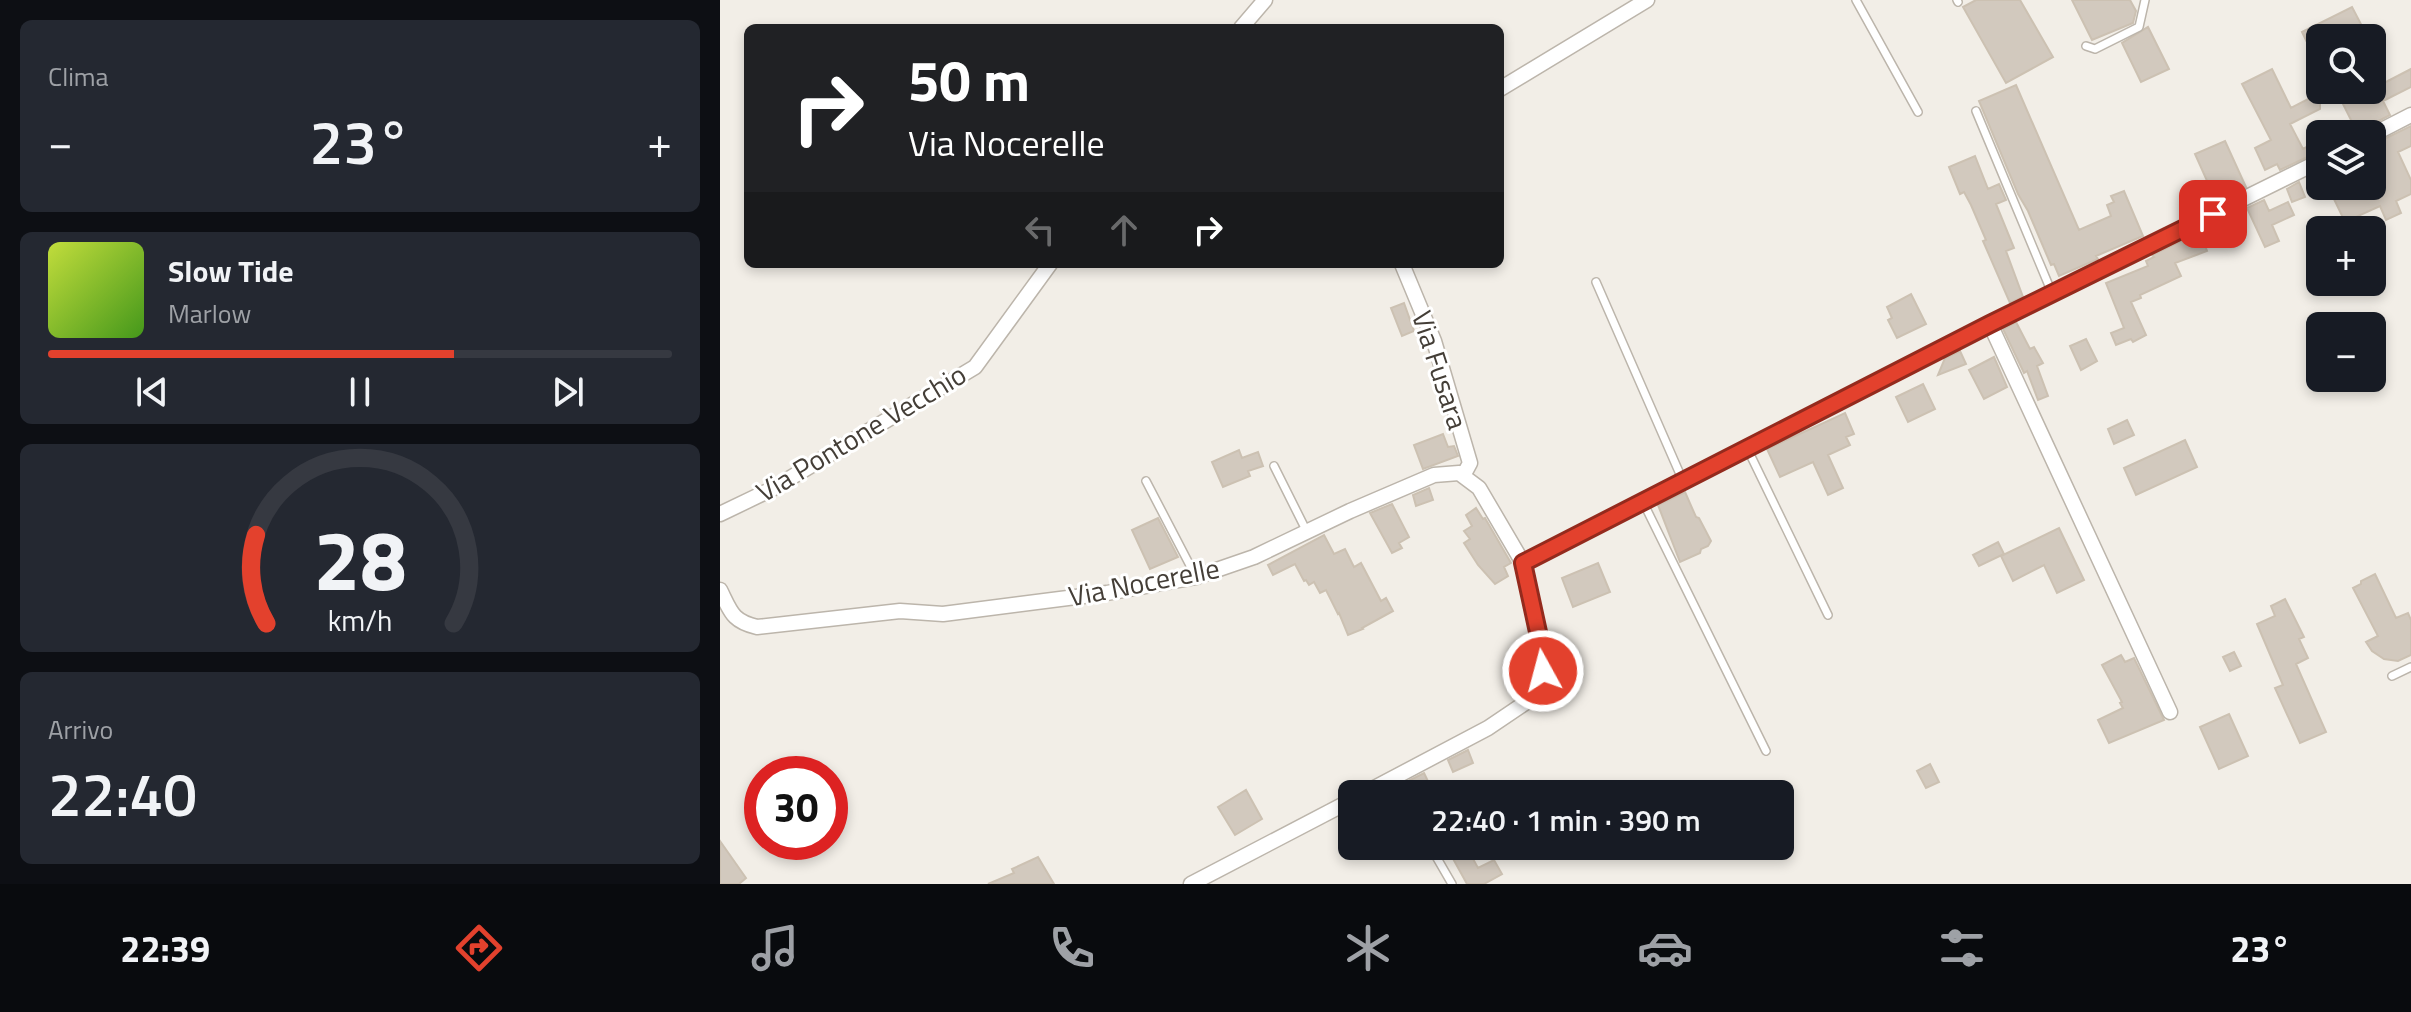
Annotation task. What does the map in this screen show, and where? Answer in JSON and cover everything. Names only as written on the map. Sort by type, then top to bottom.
[{"type":"street","points":[[1244,24],[1265,0]]},
{"type":"street","points":[[1504,87],[1647,0]]},
{"type":"street","points":[[2386,128],[2411,115]]},
{"type":"street","points":[[1523,563],[1990,324],[2306,168]]},
{"type":"street","name":"Via Pontone Vecchio","points":[[720,514],[772,489],[975,367],[1047,268]]},
{"type":"street","name":"Via Fusara","points":[[1404,268],[1434,341],[1470,463],[1463,476]]},
{"type":"street","points":[[1990,324],[2170,712]]},
{"type":"street","name":"Via Nocerelle","points":[[720,590],[732,614],[741,623],[757,627],[900,611],[943,614],[1107,593],[1196,577],[1254,557],[1434,475],[1459,473],[1463,476]]},
{"type":"street","points":[[1391,779],[1488,728],[1525,703],[1536,690],[1543,671],[1543,655],[1523,563],[1479,488],[1463,476]]},
{"type":"street","points":[[1191,884],[1338,807]]},
{"type":"lane","points":[[1856,0],[1918,112]]},
{"type":"lane","points":[[2086,46],[2095,49],[2139,27],[2143,3]]},
{"type":"lane","points":[[1976,111],[2052,293]]},
{"type":"lane","points":[[1596,282],[1683,481]]},
{"type":"lane","points":[[1747,448],[1828,615]]},
{"type":"lane","points":[[1274,466],[1307,532]]},
{"type":"lane","points":[[1146,481],[1196,577]]},
{"type":"lane","points":[[1643,502],[1766,751]]},
{"type":"lane","points":[[2392,676],[2411,667]]},
{"type":"lane","points":[[1438,860],[1452,884]]},
{"type":"building","points":[[1976,0],[2020,0],[2053,57],[2006,83],[1963,7]]},
{"type":"building","points":[[2072,0],[2130,0],[2136,11],[2133,23],[2092,40]]},
{"type":"building","points":[[2352,7],[2361,24],[2318,24]]},
{"type":"building","points":[[2148,27],[2169,69],[2141,82],[2122,43]]},
{"type":"building","points":[[2272,69],[2291,108],[2306,100],[2306,104],[2320,104],[2320,109],[2290,124],[2303,149],[2306,147],[2306,158],[2280,170],[2277,164],[2265,170],[2255,148],[2271,140],[2242,84]]},
{"type":"building","points":[[2411,69],[2411,87],[2386,100],[2386,82]]},
{"type":"building","points":[[2016,85],[2079,230],[2111,216],[2107,205],[2114,202],[2111,196],[2124,191],[2143,236],[2059,276],[2018,194],[1979,101]]},
{"type":"building","points":[[2343,104],[2384,104],[2390,115],[2380,120],[2351,120]]},
{"type":"building","points":[[2411,126],[2411,146],[2398,152],[2411,180],[2411,194],[2396,201],[2401,213],[2386,220],[2380,206],[2358,216],[2342,216],[2334,200],[2386,200],[2386,138]]},
{"type":"building","points":[[2225,141],[2246,187],[2231,194],[2228,185],[2212,192],[2195,154]]},
{"type":"building","points":[[1975,156],[1988,189],[1999,184],[2006,200],[1996,204],[2014,248],[2006,251],[2023,297],[2010,303],[1971,205],[1964,192],[1960,194],[1949,167]]},
{"type":"building","points":[[2299,182],[2305,197],[2292,202],[2287,189]]},
{"type":"building","points":[[2264,200],[2269,211],[2288,202],[2294,215],[2272,225],[2279,241],[2265,247],[2247,208]]},
{"type":"building","points":[[2200,232],[2207,251],[2175,263],[2181,276],[2131,302],[2146,335],[2133,342],[2131,339],[2116,345],[2111,333],[2124,328],[2106,283],[2148,266],[2146,261],[2154,257],[2152,255]]},
{"type":"building","points":[[1911,294],[1926,324],[1897,338],[1888,320],[1892,318],[1887,307]]},
{"type":"building","points":[[1404,303],[1414,331],[1402,336],[1391,308]]},
{"type":"building","points":[[2016,322],[2030,349],[2034,347],[2043,363],[2037,366],[2048,396],[2038,400],[2027,371],[2024,373],[2003,329]]},
{"type":"building","points":[[2086,339],[2097,361],[2081,370],[2070,346]]},
{"type":"building","points":[[1960,351],[1966,364],[1938,375],[1945,358]]},
{"type":"building","points":[[1994,357],[2007,387],[1984,399],[1969,370]]},
{"type":"building","points":[[1923,384],[1935,409],[1908,422],[1896,397]]},
{"type":"building","points":[[1845,413],[1854,434],[1846,437],[1850,445],[1828,455],[1843,488],[1828,495],[1813,462],[1780,477],[1767,449]]},
{"type":"building","points":[[2127,420],[2134,435],[2114,444],[2108,429]]},
{"type":"building","points":[[1443,434],[1448,447],[1454,446],[1458,456],[1423,469],[1414,445]]},
{"type":"building","points":[[2185,440],[2197,467],[2136,495],[2124,468]]},
{"type":"building","points":[[1239,450],[1242,458],[1258,452],[1263,466],[1248,471],[1250,476],[1223,487],[1212,462]]},
{"type":"building","points":[[1429,488],[1433,500],[1416,506],[1413,495]]},
{"type":"building","points":[[1685,492],[1711,541],[1700,553],[1680,562],[1658,505]]},
{"type":"building","points":[[1392,504],[1409,537],[1399,543],[1402,548],[1392,553],[1370,513]]},
{"type":"building","points":[[1476,508],[1511,563],[1504,567],[1508,576],[1495,584],[1464,543],[1470,539],[1464,531],[1472,526],[1466,515]]},
{"type":"building","points":[[1158,518],[1178,557],[1150,569],[1132,530]]},
{"type":"building","points":[[2059,528],[2084,580],[2057,593],[2044,565],[2013,581],[2001,556]]},
{"type":"building","points":[[1324,535],[1334,554],[1345,549],[1354,567],[1361,563],[1381,601],[1386,598],[1393,611],[1348,635],[1326,590],[1320,593],[1314,582],[1309,585],[1304,581],[1295,564],[1273,575],[1268,565]]},
{"type":"building","points":[[1998,542],[2004,554],[1979,566],[1973,555]]},
{"type":"building","points":[[1598,563],[1610,592],[1573,607],[1562,578]]},
{"type":"building","points":[[2375,574],[2396,618],[2408,613],[2411,620],[2411,655],[2398,661],[2384,659],[2372,651],[2366,642],[2378,636],[2353,588]]},
{"type":"building","points":[[2285,599],[2304,637],[2299,639],[2308,658],[2296,664],[2326,732],[2300,743],[2275,688],[2283,685],[2257,624],[2275,616],[2271,606]]},
{"type":"building","points":[[2234,652],[2241,666],[2230,671],[2223,657]]},
{"type":"building","points":[[2121,655],[2125,662],[2134,658],[2164,720],[2109,743],[2098,720],[2123,708],[2102,665]]},
{"type":"building","points":[[2229,714],[2248,756],[2219,769],[2200,727]]},
{"type":"building","points":[[1468,750],[1473,763],[1453,772],[1448,760]]},
{"type":"building","points":[[1930,764],[1939,782],[1926,788],[1917,771]]},
{"type":"building","points":[[1424,773],[1427,780],[1410,780]]},
{"type":"building","points":[[1246,790],[1262,819],[1235,835],[1218,807]]},
{"type":"building","points":[[720,841],[746,878],[739,884],[720,884]]},
{"type":"building","points":[[1038,857],[1054,884],[988,884],[1014,873],[1012,869]]},
{"type":"building","points":[[1454,860],[1474,860],[1478,868],[1494,860],[1502,874],[1484,884],[1467,884]]},
{"type":"route","points":[[1543,671],[1543,655],[1523,563],[1990,324],[2213,214]]}]
